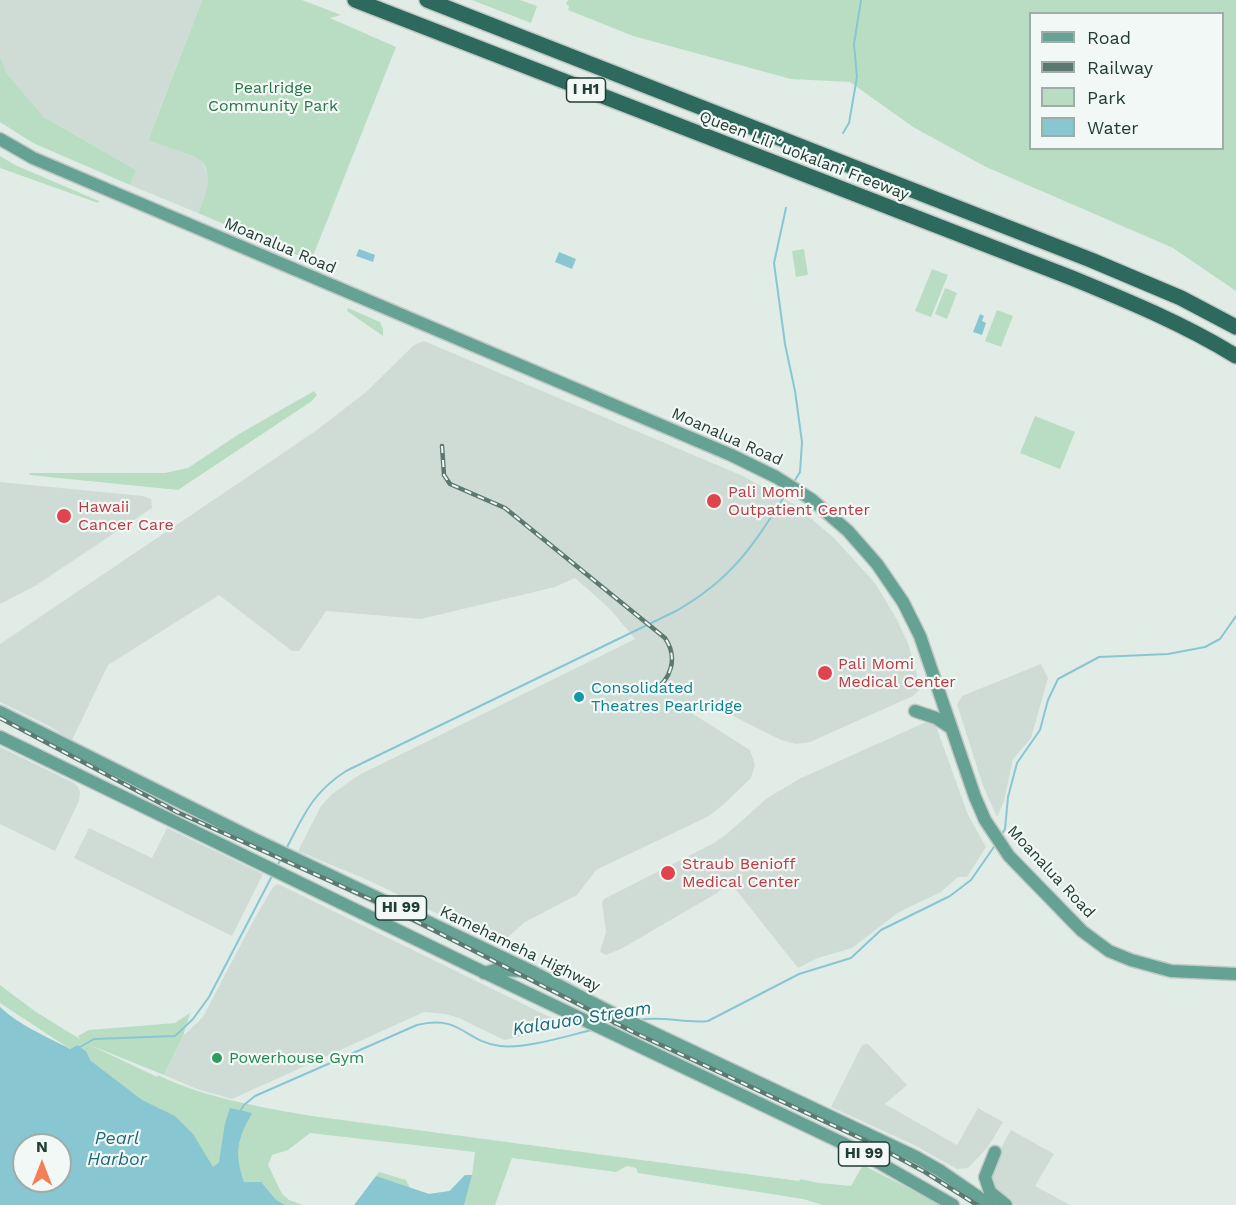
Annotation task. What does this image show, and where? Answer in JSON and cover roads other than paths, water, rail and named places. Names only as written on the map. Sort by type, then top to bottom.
[{"type":"highway","name":"Queen Liliʻuokalani Freeway","points":[[355,0],[1082,282],[1142,307],[1236,356]]},
{"type":"highway","name":"Queen Liliʻuokalani Freeway","points":[[427,0],[1091,260],[1171,294],[1236,327]]},
{"type":"main road","name":"Moanalua Road","points":[[0,140],[33,158],[698,441],[776,477],[802,492],[848,531],[877,564],[898,595],[920,636],[975,797],[992,831],[1010,856],[1082,930],[1110,951],[1131,960],[1171,970],[1236,974]]},
{"type":"main road","points":[[915,711],[936,718],[951,728]]},
{"type":"main road","name":"Kamehameha Highway","points":[[0,712],[275,849],[533,972],[618,1016],[916,1156],[990,1205]]},
{"type":"main road","name":"HI 99","points":[[0,737],[690,1072],[855,1149],[953,1205]]},
{"type":"main road","points":[[479,970],[506,959]]},
{"type":"main road","points":[[479,970],[533,972]]},
{"type":"main road","points":[[669,1040],[683,1055],[690,1072],[696,1067],[708,1065],[732,1069]]},
{"type":"main road","points":[[995,1152],[985,1177],[990,1192],[1006,1205]]},
{"type":"water","points":[[359,249],[375,255],[373,262],[356,256]]},
{"type":"water","points":[[559,252],[576,259],[572,269],[555,262]]},
{"type":"water","points":[[980,314],[984,316],[982,321],[986,323],[982,335],[973,332]]},
{"type":"water","name":"Pearl Harbor","points":[[0,1007],[25,1025],[70,1049],[77,1045],[86,1051],[91,1061],[142,1100],[175,1116],[193,1134],[213,1167],[219,1162],[225,1123],[230,1108],[252,1113],[240,1139],[238,1155],[244,1182],[261,1182],[276,1200],[285,1205],[0,1205]]},
{"type":"water","points":[[465,1175],[472,1175],[464,1205],[354,1205],[376,1176],[429,1194],[450,1191]]},
{"type":"waterway","points":[[843,133],[849,123],[857,77],[854,44],[861,0]]},
{"type":"waterway","points":[[786,208],[774,263],[802,442],[800,472],[794,482]]},
{"type":"waterway","points":[[286,849],[317,796],[346,771],[676,611],[696,599],[713,586],[741,558],[765,527],[789,489]]},
{"type":"waterway","name":"Kalauao Stream","points":[[1000,837],[1005,829],[1008,797],[1017,763],[1040,730],[1048,700],[1058,679],[1099,657],[1168,654],[1205,647],[1220,639],[1236,616]]},
{"type":"waterway","name":"Kalauao Stream","points":[[639,1020],[656,1018],[708,1021],[799,974],[851,958],[881,930],[950,896],[971,880],[996,844]]},
{"type":"waterway","points":[[276,868],[282,857]]},
{"type":"waterway","points":[[80,1047],[94,1039],[175,1036],[193,1019],[209,997],[272,876]]},
{"type":"waterway","name":"Kalauao Stream","points":[[239,1113],[244,1105],[255,1096],[417,1025],[444,1023],[478,1039],[500,1046],[522,1046],[592,1030]]},
{"type":"waterway","name":"Kalauao Stream","points":[[610,1026],[622,1024]]},
{"type":"railway","points":[[442,446],[444,475],[450,484],[505,508],[665,638],[671,653],[671,667],[664,681],[652,691]]},
{"type":"railway","points":[[0,718],[177,812],[392,909],[631,1031],[873,1144],[925,1172],[977,1205]]},
{"type":"place","name":"Pali Momi Outpatient Center","points":[[714,501]]},
{"type":"place","name":"Hawaii Cancer Care","points":[[64,516]]},
{"type":"place","name":"Pali Momi Medical Center","points":[[825,673]]},
{"type":"place","name":"Consolidated Theatres Pearlridge","points":[[579,697]]},
{"type":"place","name":"Straub Benioff Medical Center","points":[[668,873]]},
{"type":"place","name":"Powerhouse Gym","points":[[217,1058]]},
{"type":"park label","name":"Pearlridge Community Park","points":[[273,97]]}]
